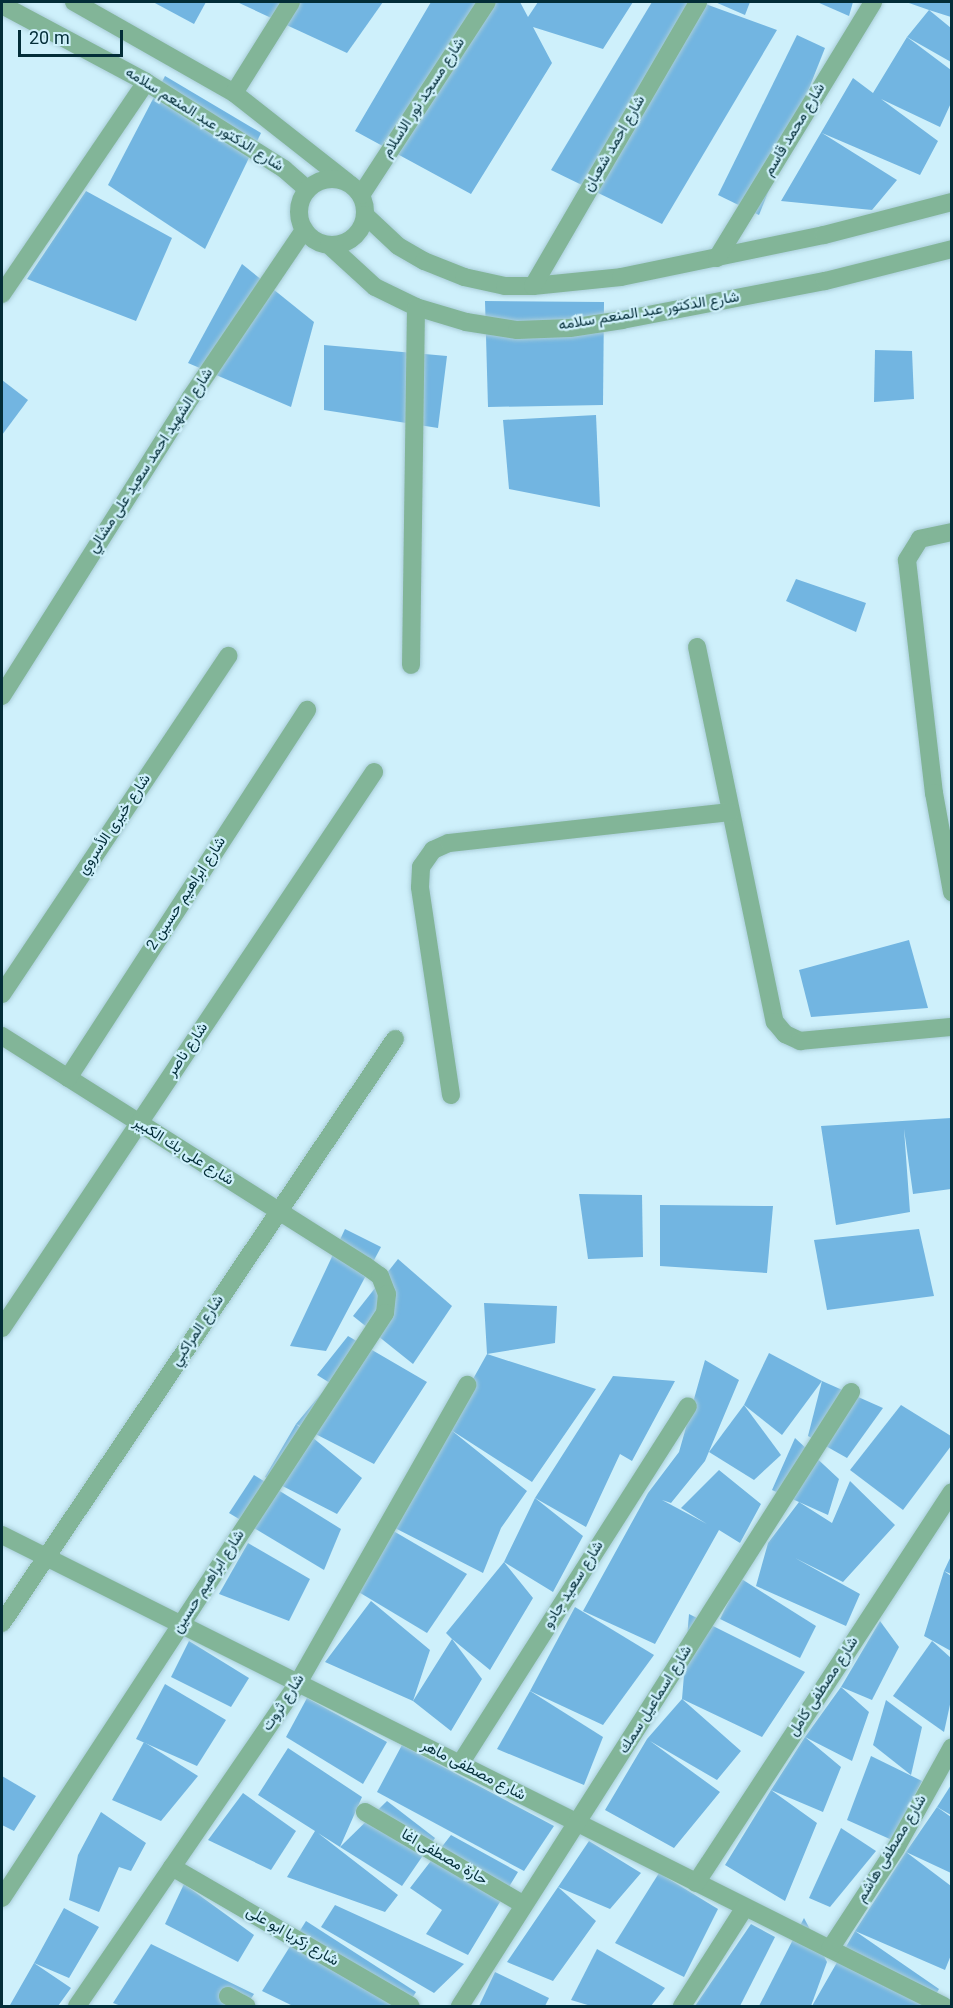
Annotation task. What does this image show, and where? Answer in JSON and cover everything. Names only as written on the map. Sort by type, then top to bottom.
[{"type":"street","name":"شارع الدكتور عبد المنعم سلامه","points":[[74,2],[234,93],[347,182]]},
{"type":"street","points":[[234,93],[291,2]]},
{"type":"street","name":"شارع مسجد نور الاسلام","points":[[361,195],[487,2]]},
{"type":"street","name":"شارع احمد شعبان","points":[[533,286],[698,2]]},
{"type":"street","name":"شارع محمد قاسم","points":[[717,258],[873,2]]},
{"type":"street","name":"شارع الدكتور عبد المنعم سلامه","points":[[2,5],[146,82],[284,169],[307,189]]},
{"type":"street","points":[[2,294],[146,82]]},
{"type":"street","points":[[326,179],[347,182],[361,195],[365,215],[362,227],[353,237],[329,245],[304,230],[299,209],[307,189],[326,179]]},
{"type":"street","points":[[365,215],[398,246],[424,261],[464,277],[505,286],[533,286],[621,278],[717,258],[950,201]]},
{"type":"street","name":"شارع الشهيد احمد سعيد على مشالي","points":[[2,696],[191,397],[304,230]]},
{"type":"street","name":"شارع الدكتور عبد المنعم سلامه","points":[[329,245],[375,287],[416,307],[466,322],[517,330],[570,328],[825,281],[951,249]]},
{"type":"street","points":[[411,665],[416,307]]},
{"type":"street","points":[[951,532],[920,539],[906,560],[943,792],[951,892]]},
{"type":"street","points":[[697,647],[770,1008],[775,1022],[785,1034],[800,1041],[951,1026]]},
{"type":"street","name":"شارع خيرى الأسروي","points":[[2,994],[228,656]]},
{"type":"street","name":"شارع ابراهيم حسين 2","points":[[68,1078],[307,710]]},
{"type":"street","name":"شارع ناصر","points":[[2,1328],[374,772]]},
{"type":"street","points":[[451,1095],[420,887],[421,867],[433,850],[449,843],[730,812]]},
{"type":"street","name":"شارع المراكبي","points":[[2,1623],[395,1039]]},
{"type":"street","name":"شارع على بك الكبير","points":[[3,1040],[68,1078],[366,1266]]},
{"type":"street","name":"شارع ابراهيم حسين","points":[[2,1898],[385,1313],[387,1293],[380,1276],[366,1266]]},
{"type":"street","name":"شارع ثروت","points":[[77,2007],[298,1683],[467,1386]]},
{"type":"street","name":"شارع اسماعيل سمك","points":[[460,2007],[851,1392]]},
{"type":"street","name":"شارع سعيد جادو","points":[[460,1764],[688,1406]]},
{"type":"street","name":"شارع مصطفى كامل","points":[[696,1883],[951,1492]]},
{"type":"street","name":"شارع مصطفى ماهر","points":[[2,1535],[944,2007]]},
{"type":"street","name":"شارع مصطفى هاشم","points":[[830,1949],[896,1848],[951,1747]]},
{"type":"street","name":"حارة مصطفى اغا","points":[[365,1812],[524,1905]]},
{"type":"street","name":"شارع زكريا ابو على","points":[[172,1867],[411,2007]]},
{"type":"street","points":[[682,2007],[745,1907]]},
{"type":"street","points":[[228,1996],[246,2007]]},
{"type":"building","points":[[153,2],[206,2],[194,24]]},
{"type":"building","points":[[237,2],[383,2],[347,53]]},
{"type":"building","points":[[431,2],[520,2],[528,17],[538,2],[633,2],[603,49],[533,27],[552,63],[471,194],[355,131]]},
{"type":"building","points":[[652,2],[700,2],[777,30],[662,224],[551,170]]},
{"type":"building","points":[[715,2],[750,2],[745,15]]},
{"type":"building","points":[[817,2],[853,2],[849,16]]},
{"type":"building","points":[[906,2],[951,2],[951,17],[929,10]]},
{"type":"building","points":[[929,10],[951,28],[951,62],[907,37]]},
{"type":"building","points":[[797,35],[825,48],[759,215],[718,195]]},
{"type":"building","points":[[907,37],[951,70],[951,103],[940,127],[881,99],[938,141],[920,175],[822,133],[897,180],[872,210],[781,201],[853,78],[873,93]]},
{"type":"building","points":[[165,76],[261,133],[205,249],[108,185]]},
{"type":"building","points":[[86,191],[172,238],[136,321],[27,279]]},
{"type":"building","points":[[242,264],[314,322],[291,407],[188,363]]},
{"type":"building","points":[[485,301],[604,302],[603,405],[488,407]]},
{"type":"building","points":[[324,345],[447,356],[438,428],[324,410]]},
{"type":"building","points":[[875,350],[912,351],[914,399],[874,402]]},
{"type":"building","points":[[2,380],[28,400],[2,435]]},
{"type":"building","points":[[596,415],[600,507],[509,489],[503,420]]},
{"type":"building","points":[[796,579],[866,603],[856,632],[786,601]]},
{"type":"building","points":[[909,940],[928,1008],[811,1017],[799,970]]},
{"type":"building","points":[[951,1118],[951,1189],[913,1194],[904,1129],[910,1212],[836,1225],[821,1126]]},
{"type":"building","points":[[579,1194],[642,1195],[643,1257],[588,1259]]},
{"type":"building","points":[[660,1205],[773,1206],[767,1273],[660,1266]]},
{"type":"building","points":[[345,1229],[381,1247],[326,1351],[290,1346]]},
{"type":"building","points":[[919,1229],[934,1296],[827,1310],[814,1240]]},
{"type":"building","points":[[398,1259],[452,1306],[413,1364],[353,1316]]},
{"type":"building","points":[[484,1303],[557,1306],[555,1343],[487,1354]]},
{"type":"building","points":[[348,1336],[427,1382],[374,1464],[296,1424],[330,1383],[317,1375]]},
{"type":"building","points":[[769,1353],[822,1381],[782,1435],[744,1405]]},
{"type":"building","points":[[487,1354],[596,1389],[532,1482],[451,1430],[527,1491],[501,1528],[483,1573],[391,1526]]},
{"type":"building","points":[[705,1360],[739,1380],[705,1461],[671,1503],[662,1500],[707,1524],[681,1508],[719,1470],[761,1504],[740,1543],[719,1530],[655,1644],[583,1611],[648,1493],[679,1452]]},
{"type":"building","points":[[613,1376],[675,1381],[632,1461],[620,1454],[586,1527],[535,1498]]},
{"type":"building","points":[[822,1381],[883,1408],[847,1458],[808,1436]]},
{"type":"building","points":[[744,1405],[781,1455],[754,1480],[709,1452]]},
{"type":"building","points":[[901,1405],[951,1436],[951,1446],[903,1510],[850,1470]]},
{"type":"building","points":[[296,1424],[362,1478],[337,1514],[265,1477]]},
{"type":"building","points":[[795,1438],[839,1479],[828,1515],[772,1490]]},
{"type":"building","points":[[254,1475],[341,1529],[324,1570],[229,1513]]},
{"type":"building","points":[[850,1481],[895,1525],[843,1582],[795,1558],[860,1594],[846,1626],[756,1586],[768,1543],[799,1502],[832,1523]]},
{"type":"building","points":[[535,1498],[583,1536],[553,1592],[504,1562]]},
{"type":"building","points":[[390,1529],[467,1574],[427,1633],[357,1591]]},
{"type":"building","points":[[248,1543],[310,1579],[289,1621],[219,1594]]},
{"type":"building","points":[[951,1556],[951,1574],[944,1571]]},
{"type":"building","points":[[504,1562],[533,1598],[490,1670],[446,1633]]},
{"type":"building","points":[[944,1571],[951,1576],[951,1651],[924,1636]]},
{"type":"building","points":[[740,1578],[816,1626],[800,1658],[720,1619]]},
{"type":"building","points":[[371,1601],[430,1650],[413,1701],[325,1662]]},
{"type":"building","points":[[575,1607],[654,1655],[603,1725],[530,1691]]},
{"type":"building","points":[[689,1614],[805,1672],[762,1737],[682,1699]]},
{"type":"building","points":[[880,1621],[899,1647],[872,1700],[841,1687]]},
{"type":"building","points":[[452,1639],[482,1679],[451,1731],[413,1701]]},
{"type":"building","points":[[189,1641],[249,1678],[231,1707],[171,1677]]},
{"type":"building","points":[[932,1641],[951,1658],[951,1700],[944,1732],[893,1696]]},
{"type":"building","points":[[165,1684],[226,1720],[197,1766],[136,1739]]},
{"type":"building","points":[[841,1687],[869,1712],[852,1761],[805,1737]]},
{"type":"building","points":[[530,1691],[603,1737],[584,1785],[497,1749]]},
{"type":"building","points":[[307,1698],[387,1742],[363,1784],[286,1737]]},
{"type":"building","points":[[682,1699],[741,1751],[717,1780],[650,1741],[720,1792],[674,1848],[605,1810],[647,1739]]},
{"type":"building","points":[[886,1700],[922,1727],[911,1775],[873,1745]]},
{"type":"building","points":[[805,1737],[841,1767],[823,1812],[771,1790]]},
{"type":"building","points":[[144,1742],[198,1776],[161,1821],[112,1800]]},
{"type":"building","points":[[402,1745],[554,1826],[524,1871],[377,1792]]},
{"type":"building","points":[[288,1748],[362,1797],[340,1847],[318,1833],[398,1895],[385,1912],[287,1877],[315,1831],[258,1795]]},
{"type":"building","points":[[871,1756],[922,1781],[892,1840],[847,1820]]},
{"type":"building","points":[[2,1776],[36,1796],[14,1831],[2,1825]]},
{"type":"building","points":[[951,1785],[951,1815],[937,1807]]},
{"type":"building","points":[[771,1790],[817,1823],[785,1901],[725,1865]]},
{"type":"building","points":[[243,1793],[296,1831],[271,1870],[208,1840]]},
{"type":"building","points":[[387,1801],[435,1838],[402,1886],[340,1847]]},
{"type":"building","points":[[937,1807],[951,1817],[951,1873],[906,1852]]},
{"type":"building","points":[[101,1812],[146,1843],[131,1871],[119,1867],[99,1912],[69,1900],[78,1855]]},
{"type":"building","points":[[841,1828],[876,1851],[830,1907],[809,1898]]},
{"type":"building","points":[[451,1835],[518,1872],[468,1955],[426,1934],[442,1910],[410,1888]]},
{"type":"building","points":[[589,1841],[641,1873],[610,1909],[558,1887]]},
{"type":"building","points":[[906,1852],[951,1886],[951,1955],[945,1970],[855,1931]]},
{"type":"building","points":[[659,1873],[718,1909],[684,1977],[615,1943]]},
{"type":"building","points":[[184,1884],[254,1935],[238,1962],[165,1924]]},
{"type":"building","points":[[558,1887],[596,1921],[553,1981],[507,1962]]},
{"type":"building","points":[[335,1905],[464,1964],[434,1993],[321,1927]]},
{"type":"building","points":[[64,1908],[99,1927],[69,1978],[34,1963]]},
{"type":"building","points":[[804,1918],[827,1962],[811,2006],[759,2006]]},
{"type":"building","points":[[306,1921],[416,1992],[407,2006],[293,2006],[262,1991]]},
{"type":"building","points":[[751,1924],[775,1937],[740,2006],[695,2006]]},
{"type":"building","points":[[855,1931],[939,1989],[929,2006],[812,2006]]},
{"type":"building","points":[[151,1944],[254,1994],[246,2006],[121,2006],[113,2003]]},
{"type":"building","points":[[597,1949],[665,1988],[651,2006],[591,2006],[571,2000]]},
{"type":"building","points":[[34,1963],[71,1988],[58,2006],[10,2005]]},
{"type":"building","points":[[495,1972],[549,1998],[545,2006],[479,2006]]}]
